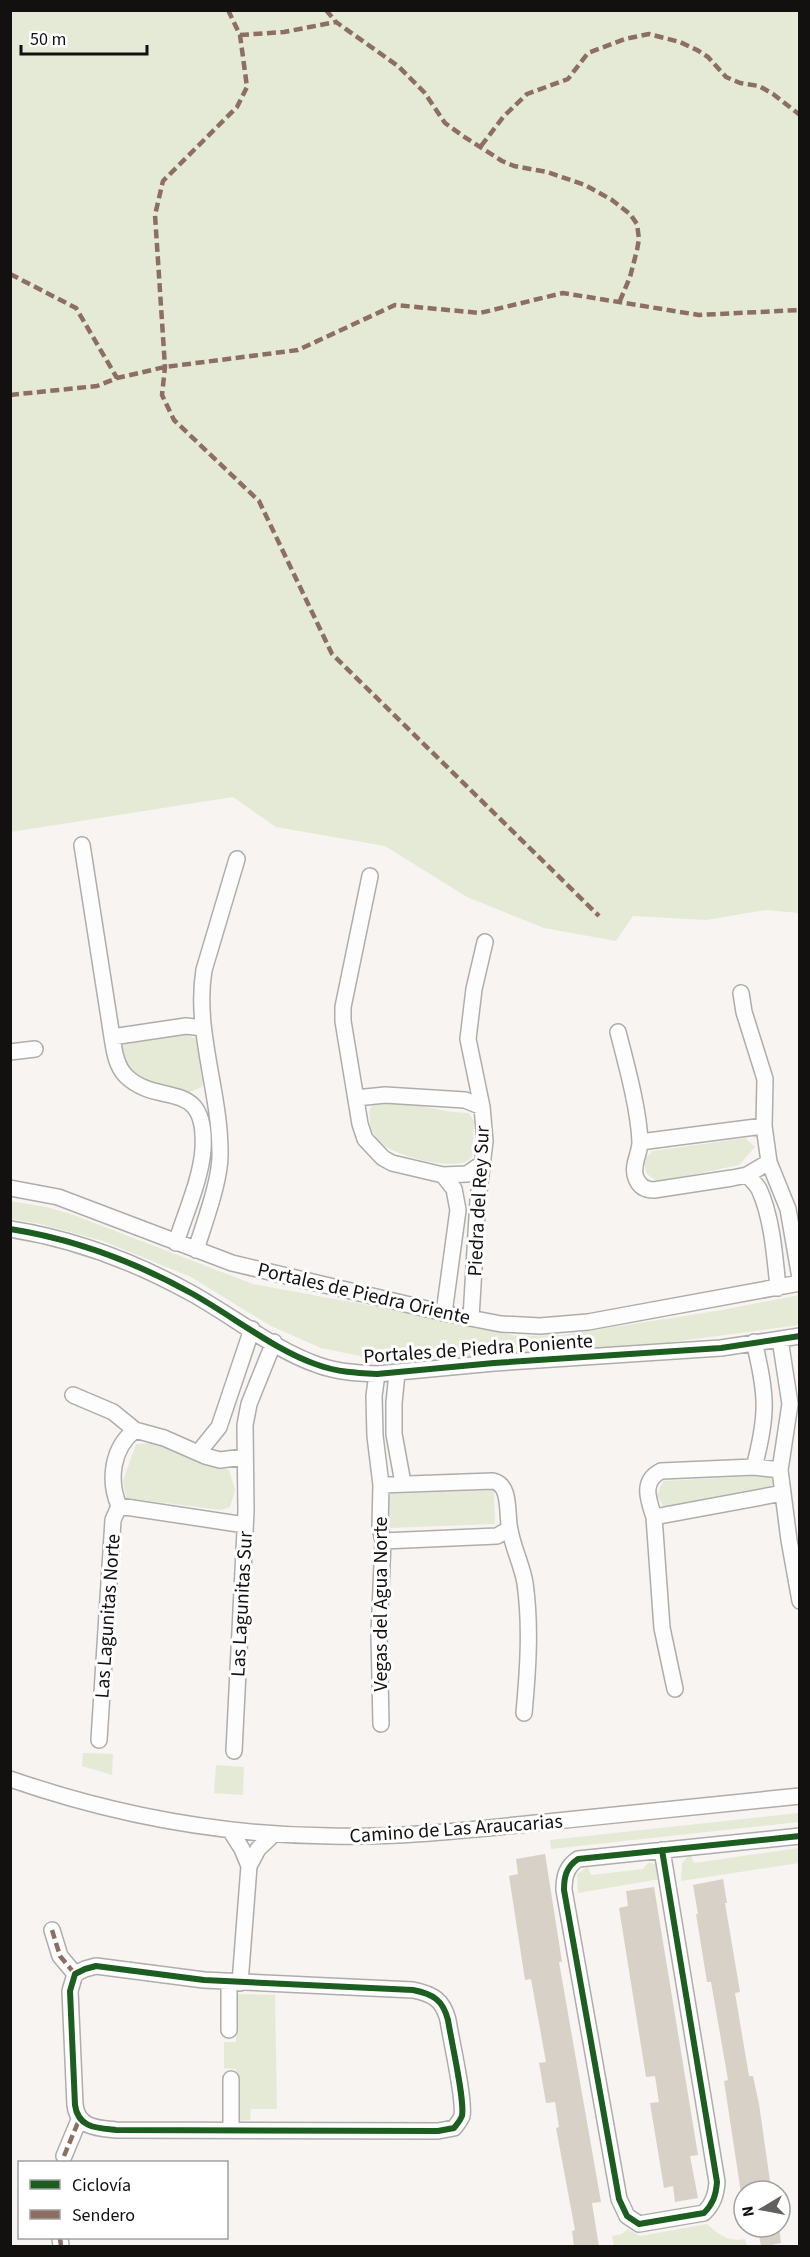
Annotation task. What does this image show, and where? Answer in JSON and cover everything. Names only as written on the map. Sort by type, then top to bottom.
[{"type":"street","points":[[82,845],[112,1037],[120,1068],[127,1077],[148,1088],[186,1099],[195,1108],[200,1121],[203,1151],[176,1243]]},
{"type":"street","points":[[196,1250],[220,1156],[213,1078],[203,1028],[201,987],[237,859]]},
{"type":"street","points":[[370,876],[343,1007],[360,1124],[365,1139],[373,1149],[392,1163],[443,1175],[467,1174],[483,1163]]},
{"type":"street","name":"Piedra del Rey Sur","points":[[471,1318],[478,1200],[485,1141],[482,1107],[468,1039],[474,989],[485,942]]},
{"type":"street","points":[[741,993],[744,1012],[765,1078],[764,1125],[769,1161],[788,1209],[800,1278]]},
{"type":"street","points":[[112,1037],[186,1026],[203,1028]]},
{"type":"street","points":[[618,1032],[640,1142],[634,1172],[637,1180],[648,1190],[747,1174],[769,1161]]},
{"type":"street","points":[[10,1052],[35,1049]]},
{"type":"street","points":[[186,1099],[204,1093],[210,1088],[213,1078]]},
{"type":"street","points":[[356,1098],[385,1095],[465,1100],[482,1107]]},
{"type":"street","points":[[640,1142],[764,1125]]},
{"type":"street","points":[[747,1174],[758,1187],[764,1206],[775,1256],[777,1288]]},
{"type":"street","points":[[443,1175],[454,1189],[458,1210],[444,1313]]},
{"type":"street","name":"Portales de Piedra Oriente","points":[[10,1188],[58,1197],[232,1263],[444,1313],[522,1326],[561,1325],[800,1283]]},
{"type":"street","name":"Portales de Piedra Poniente","points":[[10,1229],[82,1246],[136,1266],[190,1292],[303,1359],[338,1371],[397,1373],[494,1363],[658,1353],[800,1336]]},
{"type":"street","points":[[198,1453],[219,1426],[252,1329]]},
{"type":"street","points":[[780,1339],[790,1404],[780,1470],[790,1551],[800,1601]]},
{"type":"street","name":"Las Lagunitas Sur","points":[[234,1751],[245,1525],[245,1425],[249,1404],[274,1342]]},
{"type":"street","points":[[754,1342],[763,1377],[765,1419],[754,1467]]},
{"type":"street","points":[[397,1373],[394,1434],[403,1483]]},
{"type":"street","name":"Vegas del Agua Norte","points":[[377,1374],[374,1396],[375,1436],[381,1485],[380,1527],[383,1541],[379,1634],[381,1724]]},
{"type":"street","points":[[73,1395],[113,1412],[135,1430],[164,1438],[198,1453],[220,1460],[244,1457]]},
{"type":"street","name":"Las Lagunitas Norte","points":[[99,1740],[113,1520],[119,1506],[114,1493],[112,1472],[125,1437],[135,1430]]},
{"type":"street","points":[[675,1689],[662,1628],[654,1517],[647,1491],[648,1482],[653,1475],[661,1471],[754,1467],[780,1470]]},
{"type":"street","points":[[381,1485],[493,1481],[498,1482],[505,1490],[509,1529],[525,1581],[528,1623],[524,1713]]},
{"type":"street","points":[[654,1517],[783,1493]]},
{"type":"street","points":[[119,1506],[245,1525]]},
{"type":"street","points":[[383,1541],[497,1536],[509,1529]]},
{"type":"street","name":"Camino de Las Araucarias","points":[[10,1779],[103,1807],[168,1821],[230,1830],[331,1836],[430,1834],[800,1796]]},
{"type":"street","points":[[230,1830],[242,1847],[249,1866]]},
{"type":"street","points":[[229,2031],[249,1866],[258,1849],[274,1834]]},
{"type":"street","points":[[662,1850],[715,2170],[716,2192],[710,2207],[704,2213],[639,2224],[627,2216],[619,2199],[564,1879],[567,1868],[578,1859],[662,1850],[800,1836]]},
{"type":"street","points":[[52,1930],[60,1956],[75,1974]]},
{"type":"street","points":[[64,2156],[79,2120],[75,2105],[69,1991],[75,1974],[85,1968],[96,1966],[234,1983],[413,1990],[433,1996],[445,2008],[448,2020],[462,2114],[454,2128],[446,2131],[116,2130],[92,2127],[79,2120]]},
{"type":"street","points":[[231,2079],[231,2129]]},
{"type":"green space","points":[[11,10],[799,11],[799,913],[766,910],[706,920],[633,916],[616,941],[544,928],[467,897],[385,846],[276,827],[233,797],[11,832]]},
{"type":"green space","points":[[180,1032],[197,1039],[206,1071],[202,1087],[189,1092],[162,1087],[135,1075],[124,1060],[122,1043]]},
{"type":"green space","points":[[394,1101],[469,1113],[474,1121],[472,1156],[466,1162],[445,1164],[404,1155],[382,1144],[372,1130],[370,1109],[374,1104]]},
{"type":"green space","points":[[745,1138],[755,1147],[739,1165],[658,1182],[647,1174],[643,1160],[653,1151]]},
{"type":"green space","points":[[10,1201],[71,1214],[253,1284],[517,1336],[563,1335],[722,1310],[799,1295],[799,1325],[642,1346],[437,1358],[370,1358],[321,1348],[269,1325],[191,1277],[103,1241],[40,1224],[11,1219]]},
{"type":"green space","points":[[153,1443],[229,1470],[235,1490],[230,1507],[221,1510],[126,1498],[123,1481],[136,1444]]},
{"type":"green space","points":[[772,1477],[774,1488],[664,1507],[657,1496],[663,1481]]},
{"type":"green space","points":[[494,1490],[495,1524],[389,1528],[388,1494]]},
{"type":"green space","points":[[83,1753],[113,1754],[112,1775],[82,1766]]},
{"type":"green space","points":[[216,1765],[244,1767],[243,1795],[214,1793]]},
{"type":"green space","points":[[799,1813],[799,1822],[551,1849],[550,1840]]},
{"type":"green space","points":[[799,1848],[799,1863],[681,1881],[682,1863],[690,1854],[694,1863]]},
{"type":"green space","points":[[648,1863],[656,1864],[660,1879],[578,1893],[577,1874],[588,1867],[591,1875],[643,1869]]},
{"type":"green space","points":[[238,1994],[275,1995],[277,2109],[251,2109],[250,2120],[237,2121],[236,2069],[224,2068],[224,2042],[236,2042]]},
{"type":"green space","points":[[707,2224],[724,2237],[745,2239],[747,2246],[614,2246],[612,2236],[622,2234],[628,2229],[640,2236]]},
{"type":"building","points":[[545,1854],[562,1962],[559,1962],[601,2202],[592,2203],[599,2247],[574,2247],[572,2231],[575,2230],[556,2128],[559,2127],[555,2102],[546,2103],[539,2063],[546,2062],[531,1979],[525,1980],[509,1876],[518,1874],[516,1859]]},
{"type":"building","points":[[723,1879],[740,1992],[735,1993],[749,2076],[753,2076],[759,2104],[770,2179],[739,2179],[724,2081],[728,2080],[711,1982],[707,1982],[693,1885]]},
{"type":"building","points":[[654,1887],[698,2155],[690,2156],[698,2198],[675,2202],[673,2186],[664,2188],[650,2103],[659,2102],[655,2076],[646,2077],[619,1908],[628,1906],[626,1891]]},
{"type":"building","points":[[760,2239],[780,2239],[781,2243],[761,2247]]},
{"type":"marked path","points":[[228,10],[240,35],[247,87],[237,107],[163,181],[155,215],[165,367],[162,395],[174,420],[259,501],[332,654],[599,916]]},
{"type":"marked path","points":[[326,10],[336,22]]},
{"type":"marked path","points":[[240,35],[284,32],[336,22],[398,66],[424,92],[445,123],[463,136],[502,161],[514,166],[547,172],[585,185],[612,200],[630,214],[637,224],[639,239],[630,277],[619,303]]},
{"type":"marked path","points":[[481,146],[504,116],[527,94],[568,79],[588,53],[625,39],[649,34],[680,42],[697,50],[708,57],[726,77],[740,83],[759,86],[800,115]]},
{"type":"marked path","points":[[10,274],[76,308],[117,378]]},
{"type":"marked path","points":[[10,395],[97,386],[117,378],[165,367],[298,350],[395,305],[480,313],[563,293],[699,315],[800,310]]},
{"type":"marked path","points":[[52,1930],[60,1956],[75,1974]]},
{"type":"marked path","points":[[64,2156],[79,2120]]},
{"type":"marked path","points":[[60,2239],[61,2246]]},
{"type":"cycle path","points":[[10,1229],[81,1245],[148,1271],[191,1293],[286,1351],[318,1365],[347,1372],[377,1374],[494,1363],[721,1348],[800,1336]]},
{"type":"cycle path","points":[[662,1850],[717,2182],[714,2199],[704,2213],[639,2224],[627,2216],[619,2199],[564,1890],[566,1873],[578,1859],[800,1836]]},
{"type":"cycle path","points":[[96,1966],[204,1980],[413,1990],[432,1996],[443,2007],[448,2020],[460,2084],[462,2116],[454,2128],[438,2131],[116,2130],[90,2125],[80,2118],[75,2105],[70,1991],[75,1974],[96,1966]]}]
